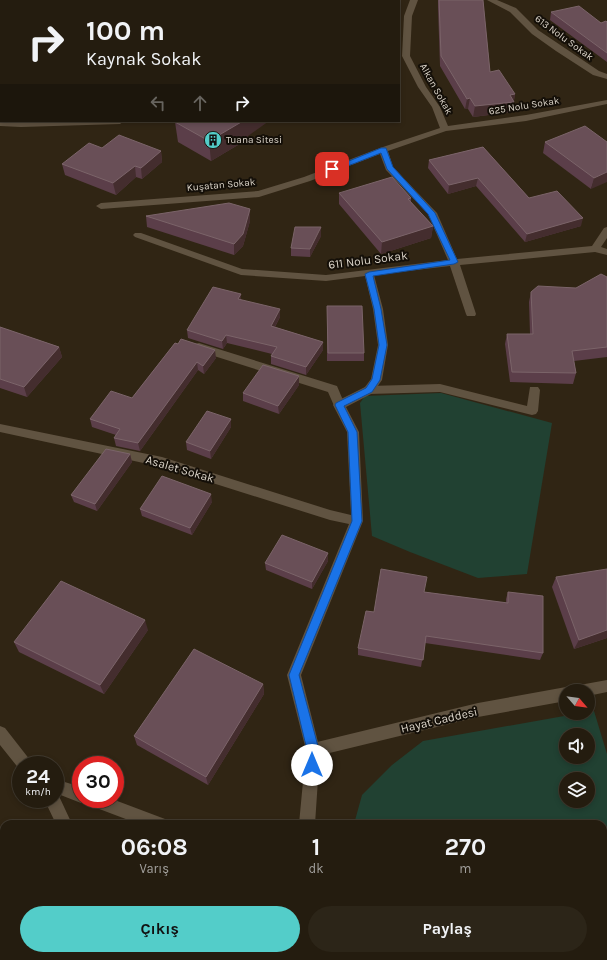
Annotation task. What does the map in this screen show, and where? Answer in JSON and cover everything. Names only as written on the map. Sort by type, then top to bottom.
[{"type":"street","name":"Alkan Sokak","points":[[383,150],[445,129],[436,107],[402,56],[408,16],[414,0]]},
{"type":"street","name":"613 Nolu Sokak","points":[[491,0],[513,10],[535,32],[596,73],[607,77]]},
{"type":"street","name":"625 Nolu Sokak","points":[[445,129],[526,118],[607,102]]},
{"type":"street","points":[[0,123],[21,124],[87,122]]},
{"type":"street","points":[[383,150],[389,168],[432,213],[454,262],[471,314]]},
{"type":"street","name":"Kuşatan Sokak","points":[[101,206],[259,194],[307,179],[383,150]]},
{"type":"street","points":[[595,249],[607,230]]},
{"type":"street","name":"611 Nolu Sokak","points":[[138,235],[242,272],[326,278],[369,274],[454,262],[595,249],[607,252]]},
{"type":"street","points":[[369,274],[378,309],[383,345],[376,380],[369,390]]},
{"type":"street","points":[[190,344],[333,390],[353,432],[357,521],[294,675],[313,750],[307,820]]},
{"type":"street","points":[[339,405],[369,390],[440,388],[532,411],[534,390]]},
{"type":"street","name":"Asalet Sokak","points":[[0,428],[162,462],[323,512],[357,521]]},
{"type":"street","points":[[595,688],[607,686]]},
{"type":"street","name":"Hayat Caddesi","points":[[313,750],[478,710],[559,695]]},
{"type":"street","points":[[0,733],[18,756]]},
{"type":"street","points":[[56,808],[62,820]]},
{"type":"street","points":[[116,808],[149,820]]},
{"type":"green space","points":[[441,393],[552,423],[527,574],[478,578],[372,536],[360,403],[365,396]]},
{"type":"green space","points":[[595,714],[607,754],[607,820],[355,820],[362,795],[392,765],[423,741],[559,717],[559,720],[595,720]]},
{"type":"building","points":[[439,0],[483,0],[490,72],[499,70],[515,94],[510,95],[514,102],[475,106],[470,98],[467,99],[441,56]]},
{"type":"building","points":[[579,6],[601,23],[607,22],[607,53],[551,12]]},
{"type":"building","points":[[175,122],[241,122],[209,141]]},
{"type":"building","points":[[585,126],[607,142],[607,172],[594,178],[545,142]]},
{"type":"building","points":[[119,135],[161,151],[141,168],[135,166],[113,183],[62,164],[89,143],[102,148]]},
{"type":"building","points":[[483,147],[529,198],[557,191],[583,218],[527,234],[478,178],[449,185],[429,160]]},
{"type":"building","points":[[392,177],[411,198],[408,199],[433,226],[382,242],[339,193]]},
{"type":"building","points":[[229,203],[250,209],[243,234],[234,244],[146,216]]},
{"type":"building","points":[[295,227],[321,227],[310,249],[291,248]]},
{"type":"building","points":[[601,274],[607,277],[607,347],[572,351],[576,373],[512,372],[507,334],[533,334],[531,292],[538,286],[576,288]]},
{"type":"building","points":[[213,287],[241,294],[238,299],[280,309],[271,326],[323,342],[306,367],[271,356],[277,347],[226,335],[222,341],[187,330]]},
{"type":"building","points":[[327,306],[362,306],[364,353],[328,353]]},
{"type":"building","points":[[0,327],[59,347],[24,387],[0,379]]},
{"type":"building","points":[[181,339],[215,350],[203,366],[197,362],[138,443],[114,438],[120,429],[90,419],[111,391],[132,398],[175,343],[178,344]]},
{"type":"building","points":[[263,365],[299,376],[278,406],[243,393]]},
{"type":"building","points":[[207,411],[231,419],[210,451],[186,442]]},
{"type":"building","points":[[106,449],[130,454],[95,504],[71,495]]},
{"type":"building","points":[[162,476],[211,494],[190,528],[140,509]]},
{"type":"building","points":[[282,535],[328,553],[312,582],[265,563]]},
{"type":"building","points":[[381,569],[427,577],[424,592],[508,603],[508,592],[543,596],[543,653],[426,636],[423,660],[358,648],[366,611],[374,612]]},
{"type":"building","points":[[607,569],[607,630],[579,640],[556,577]]},
{"type":"building","points":[[61,581],[145,620],[100,685],[14,642]]},
{"type":"building","points":[[194,649],[263,684],[206,777],[134,736]]},
{"type":"place","name":"Tuana Sitesi","points":[[213,140]]},
{"type":"route","points":[[312,765],[313,750],[294,675],[357,521],[353,432],[339,405],[369,390],[376,380],[383,345],[378,309],[369,274],[454,262],[432,213],[389,168],[383,150],[332,169]]}]
